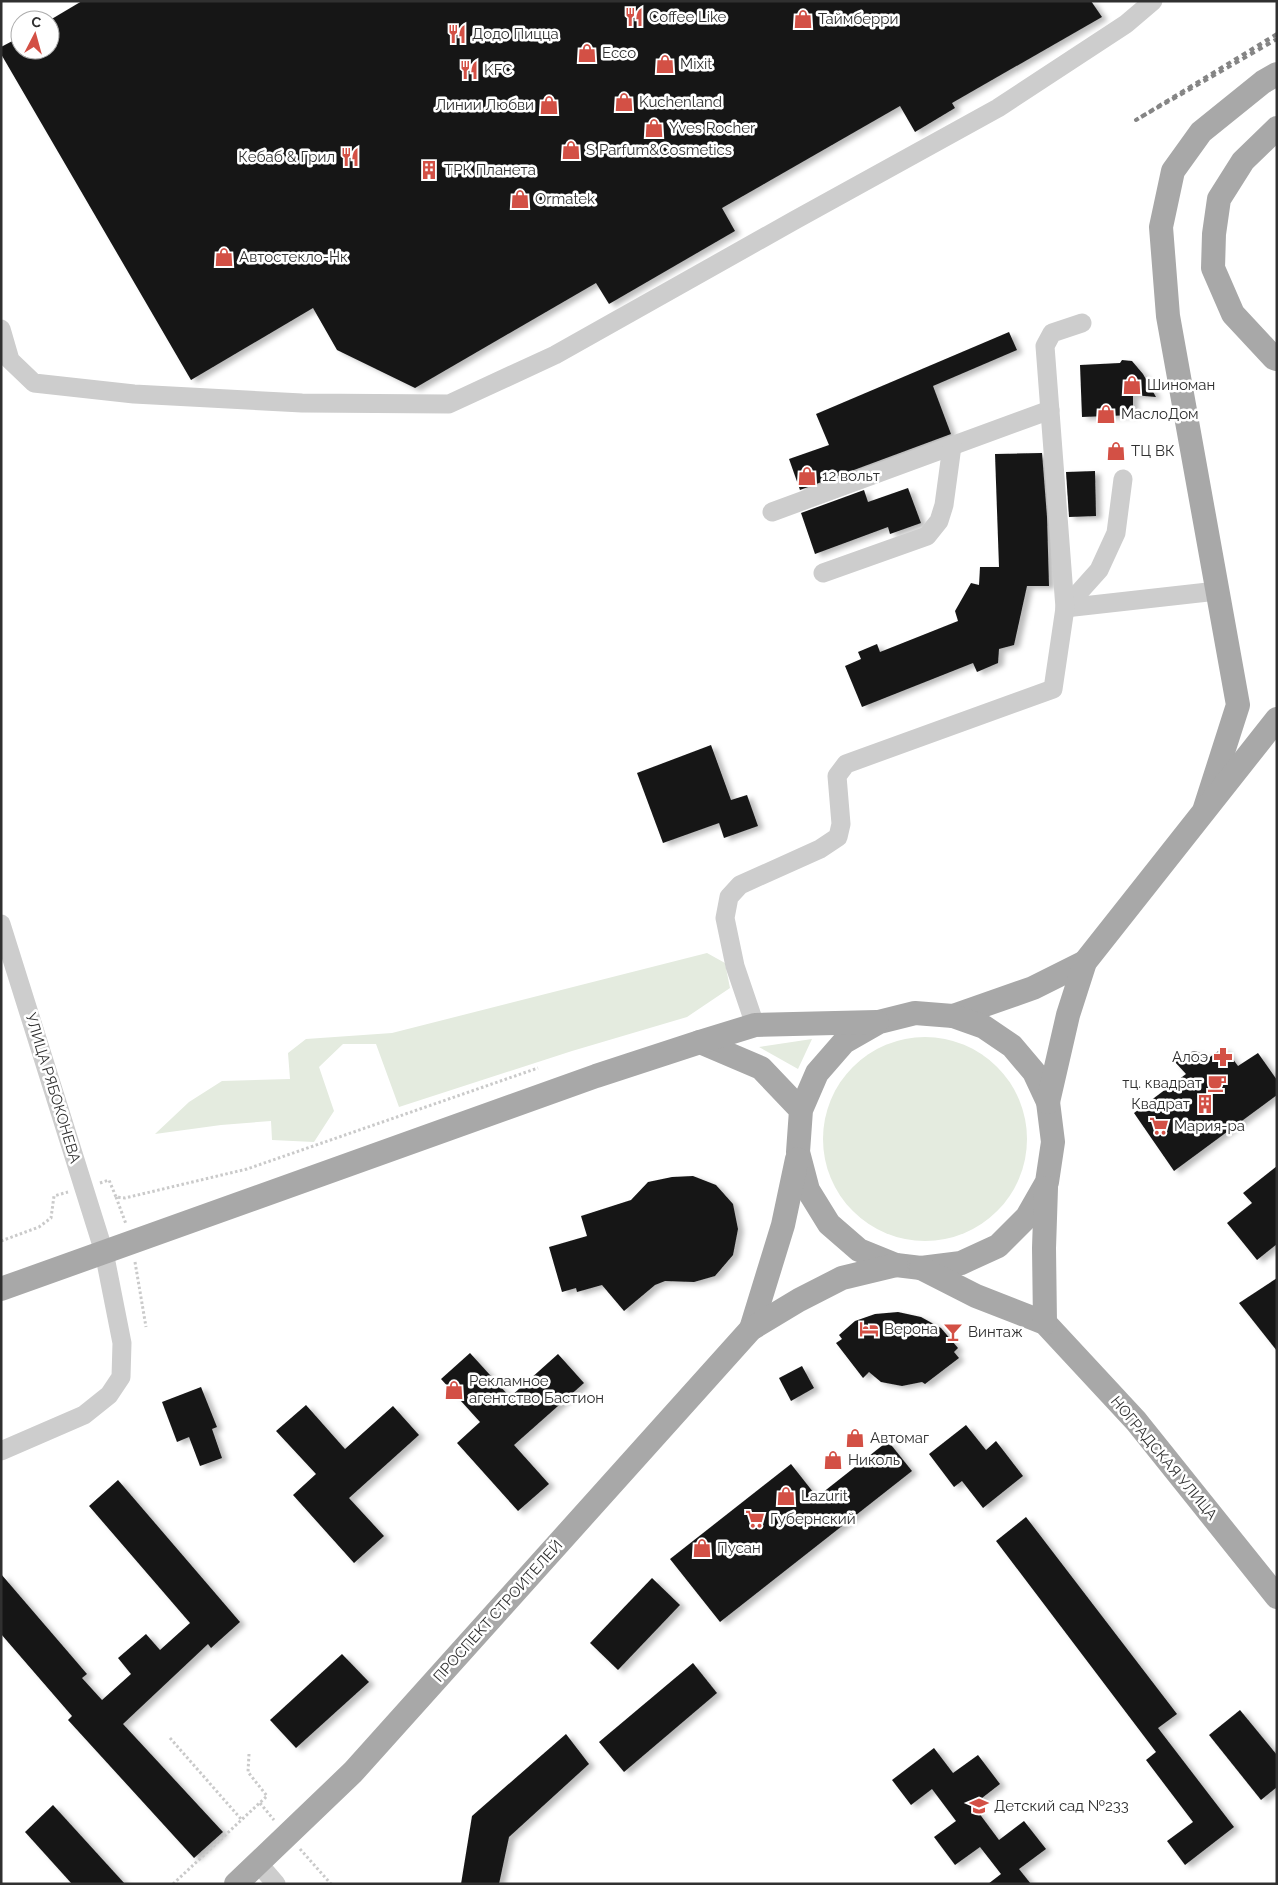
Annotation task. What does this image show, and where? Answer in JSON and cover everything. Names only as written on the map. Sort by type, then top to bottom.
[{"type":"main road","points":[[1205,808],[1238,705],[1168,316],[1161,226],[1173,171],[1201,132],[1262,82],[1277,74]]},
{"type":"main road","points":[[1277,128],[1243,160],[1219,199],[1214,234],[1214,268],[1233,314],[1277,359]]},
{"type":"main road","points":[[1048,1102],[1068,1015],[1085,962],[1277,719]]},
{"type":"main road","points":[[953,1016],[1032,988],[1085,962]]},
{"type":"main road","points":[[1,1288],[132,1243],[596,1076],[754,1025],[879,1022],[916,1013],[953,1016],[984,1027],[1012,1046],[1034,1072],[1048,1102],[1053,1142],[1046,1182],[1044,1248],[1045,1323],[976,1296],[921,1268]]},
{"type":"main road","points":[[751,1329],[783,1225],[798,1152],[801,1110],[817,1073],[844,1042],[879,1022]]},
{"type":"main road","points":[[700,1042],[762,1068],[801,1110]]},
{"type":"main road","points":[[798,1152],[808,1190],[829,1224],[859,1250],[896,1265],[921,1268],[962,1263],[998,1246],[1028,1218],[1046,1182]]},
{"type":"main road","points":[[751,1329],[799,1300],[842,1278],[896,1265]]},
{"type":"main road","name":"НОГРАДСКАЯ УЛИЦА","points":[[1045,1323],[1136,1421],[1277,1597]]},
{"type":"main road","name":"ПРОСПЕКТ СТРОИТЕЛЕЙ","points":[[236,1884],[353,1772],[751,1329]]},
{"type":"street","points":[[1,329],[10,360],[34,383],[134,394],[302,403],[449,404],[555,355],[998,108],[1126,24],[1153,1]]},
{"type":"street","points":[[754,1025],[736,966],[725,918],[729,897],[740,885],[820,849],[838,838],[841,824],[837,776],[846,764],[1053,689],[1065,608],[1045,346],[1052,334],[1082,323]]},
{"type":"street","points":[[772,512],[1050,410]]},
{"type":"street","points":[[823,573],[927,536],[939,521],[944,505],[952,446]]},
{"type":"street","points":[[1065,608],[1099,570],[1116,533],[1124,479]]},
{"type":"street","points":[[1065,608],[1217,591]]},
{"type":"street","name":"УЛИЦА РЯБОКОНЕВА","points":[[1,924],[104,1252],[122,1343],[121,1377],[108,1395],[84,1415],[1,1451]]},
{"type":"street","points":[[258,1863],[276,1884]]},
{"type":"path","points":[[1,1241],[39,1227],[52,1218],[54,1196],[109,1180],[116,1196],[125,1198],[247,1169],[538,1068]]},
{"type":"path","points":[[170,1738],[241,1819]]},
{"type":"path","points":[[173,1884],[267,1796],[248,1772],[249,1754]]},
{"type":"shaded area","points":[[707,953],[725,963],[730,988],[687,1017],[572,1051],[399,1107],[376,1044],[343,1044],[319,1067],[334,1111],[314,1142],[272,1140],[271,1121],[221,1125],[155,1134],[189,1102],[222,1081],[290,1079],[288,1053],[306,1039],[392,1033]]},
{"type":"shaded area","points":[[925,1037],[955,1041],[973,1049],[990,1060],[1004,1074],[1015,1091],[1023,1109],[1027,1139],[1023,1169],[1015,1187],[1004,1204],[990,1218],[973,1229],[955,1237],[925,1241],[895,1237],[877,1229],[860,1218],[846,1204],[835,1187],[827,1169],[823,1139],[827,1109],[835,1091],[846,1074],[860,1060],[877,1049],[895,1041]]},
{"type":"shaded area","points":[[812,1039],[798,1069],[759,1047]]},
{"type":"building","name":"ТРК Планета","points":[[82,1],[1091,1],[1102,17],[952,103],[955,108],[915,132],[900,106],[722,208],[735,231],[609,304],[596,283],[415,388],[337,350],[313,308],[191,380],[1,54],[1,47],[10,42],[10,60],[60,60],[60,14]]},
{"type":"building","points":[[1009,332],[1017,350],[933,386],[951,434],[800,490],[789,459],[829,445],[816,414]]},
{"type":"building","points":[[1122,360],[1132,361],[1143,374],[1156,397],[1133,395],[1133,415],[1082,417],[1080,365],[1120,363]]},
{"type":"building","points":[[1042,453],[1047,517],[1049,586],[1027,586],[1014,645],[999,649],[998,663],[977,672],[973,663],[862,707],[845,666],[861,659],[858,652],[877,644],[880,652],[958,621],[955,611],[971,583],[979,585],[980,567],[999,567],[995,454]]},
{"type":"building","points":[[1095,471],[1096,516],[1069,517],[1066,472]]},
{"type":"building","points":[[908,488],[921,523],[890,534],[888,527],[815,554],[801,513],[864,490],[868,502]]},
{"type":"building","points":[[711,745],[731,800],[747,795],[758,826],[724,838],[719,823],[663,843],[637,773]]},
{"type":"building","name":"Квадрат","points":[[1224,1047],[1238,1066],[1258,1053],[1277,1080],[1277,1095],[1174,1171],[1134,1113],[1186,1074],[1175,1062],[1183,1054],[1195,1051],[1210,1057]]},
{"type":"building","points":[[1277,1166],[1277,1244],[1257,1260],[1227,1223],[1252,1203],[1243,1193]]},
{"type":"building","points":[[693,1176],[716,1185],[733,1204],[738,1229],[733,1255],[715,1276],[694,1282],[665,1281],[655,1285],[624,1311],[602,1285],[577,1292],[576,1288],[562,1292],[549,1247],[587,1236],[581,1216],[631,1200],[648,1182],[672,1177]]},
{"type":"building","points":[[1277,1278],[1277,1351],[1239,1303]]},
{"type":"building","points":[[898,1312],[921,1317],[941,1328],[958,1348],[954,1352],[959,1358],[925,1384],[922,1382],[902,1386],[881,1382],[869,1372],[863,1378],[836,1343],[842,1339],[839,1335],[855,1321],[875,1314]]},
{"type":"building","points":[[470,1353],[510,1397],[558,1354],[584,1383],[514,1445],[549,1484],[518,1511],[457,1443],[480,1422],[441,1379]]},
{"type":"building","points":[[802,1366],[814,1388],[791,1401],[779,1378]]},
{"type":"building","points":[[201,1387],[217,1427],[212,1429],[222,1458],[200,1466],[189,1437],[177,1442],[162,1402]]},
{"type":"building","points":[[306,1405],[345,1449],[393,1406],[419,1435],[349,1498],[384,1536],[354,1563],[293,1495],[316,1474],[276,1431]]},
{"type":"building","points":[[966,1425],[986,1450],[996,1441],[1023,1476],[983,1508],[962,1481],[954,1487],[929,1454]]},
{"type":"building","points":[[888,1441],[912,1471],[720,1622],[670,1559],[791,1464],[817,1497]]},
{"type":"building","points":[[118,1480],[240,1622],[211,1648],[208,1644],[123,1724],[223,1832],[194,1858],[68,1720],[72,1716],[1,1634],[1,1574],[87,1674],[82,1678],[102,1700],[131,1674],[118,1658],[146,1634],[160,1650],[190,1623],[89,1506]]},
{"type":"building","points":[[1026,1517],[1177,1714],[1158,1728],[1234,1827],[1185,1865],[1167,1841],[1193,1822],[1146,1760],[1156,1752],[996,1541]]},
{"type":"building","points":[[652,1578],[680,1605],[618,1670],[590,1643]]},
{"type":"building","points":[[342,1654],[369,1682],[296,1748],[270,1720]]},
{"type":"building","points":[[693,1663],[717,1693],[624,1772],[599,1742]]},
{"type":"building","points":[[1240,1710],[1277,1755],[1277,1787],[1261,1800],[1209,1735]]},
{"type":"building","points":[[566,1734],[589,1764],[509,1837],[499,1884],[461,1884],[472,1816]]},
{"type":"building","points":[[934,1748],[953,1773],[978,1755],[1000,1784],[973,1805],[999,1840],[1024,1821],[1046,1849],[1019,1869],[1031,1884],[988,1884],[1001,1874],[980,1847],[955,1865],[934,1837],[956,1821],[932,1789],[911,1805],[892,1780]]},
{"type":"building","points":[[53,1805],[125,1884],[72,1884],[25,1832]]},
{"type":"railway","points":[[1277,34],[1136,120],[1277,39]]},
{"type":"place","name":"Coffee Like","points":[[634,17]]},
{"type":"place","name":"Таймберри","points":[[803,19]]},
{"type":"place","name":"Додо Пицца","points":[[457,34]]},
{"type":"place","name":"Ecco","points":[[587,53]]},
{"type":"place","name":"Mixit","points":[[665,64]]},
{"type":"place","name":"KFC","points":[[469,70]]},
{"type":"place","name":"Kuchenland","points":[[624,102]]},
{"type":"place","name":"Линии Любви","points":[[549,105]]},
{"type":"place","name":"Yves Rocher","points":[[654,128]]},
{"type":"place","name":"S Parfum&Cosmetics","points":[[571,150]]},
{"type":"place","name":"Кeбаб & Грил","points":[[350,157]]},
{"type":"place","name":"ТРК Планета","points":[[429,170]]},
{"type":"place","name":"Ormatek","points":[[520,199]]},
{"type":"place","name":"Автостекло-Нк","points":[[224,257]]},
{"type":"place","name":"Шиноман","points":[[1132,385]]},
{"type":"place","name":"МаслоДом","points":[[1106,414]]},
{"type":"place","name":"ТЦ ВК","points":[[1116,451]]},
{"type":"place","name":"12 вольт","points":[[807,476]]},
{"type":"place","name":"Алоэ","points":[[1223,1057]]},
{"type":"place","name":"тц. квадрат","points":[[1217,1083]]},
{"type":"place","name":"Квадрат","points":[[1205,1104]]},
{"type":"place","name":"Мария-ра","points":[[1159,1126]]},
{"type":"place","name":"Верона","points":[[869,1329]]},
{"type":"place","name":"Винтаж","points":[[953,1332]]},
{"type":"place","name":"Рекламное агентство Бастион","points":[[454,1390]]},
{"type":"place","name":"Автомаг","points":[[855,1438]]},
{"type":"place","name":"Николь","points":[[833,1460]]},
{"type":"place","name":"Lazurit","points":[[786,1496]]},
{"type":"place","name":"Губернский","points":[[755,1519]]},
{"type":"place","name":"Пусан","points":[[702,1548]]},
{"type":"place","name":"Детский сад №233","points":[[979,1806]]}]
